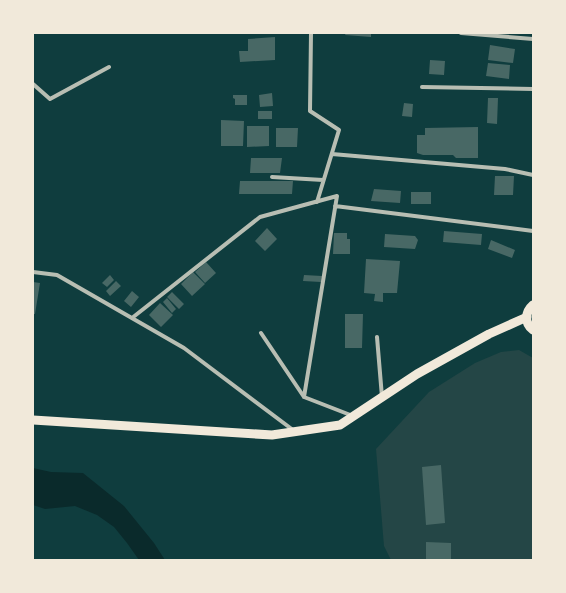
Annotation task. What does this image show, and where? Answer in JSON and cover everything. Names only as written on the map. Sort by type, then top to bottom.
[{"type":"main road","points":[[533,305],[528,312],[527,317],[527,322],[533,330]]},
{"type":"main road","points":[[33,420],[272,435],[340,425],[417,374],[482,338],[527,317]]},
{"type":"street","points":[[311,33],[310,111],[339,130],[317,202]]},
{"type":"street","points":[[461,33],[533,39]]},
{"type":"street","points":[[33,84],[50,99],[109,67]]},
{"type":"street","points":[[422,87],[533,89]]},
{"type":"street","points":[[332,154],[505,169],[533,175]]},
{"type":"street","points":[[272,177],[323,180]]},
{"type":"street","points":[[132,318],[260,217],[337,196],[304,397]]},
{"type":"street","points":[[335,206],[533,231]]},
{"type":"street","points":[[33,272],[57,275],[184,348],[295,432]]},
{"type":"street","points":[[261,333],[304,397],[354,416]]},
{"type":"street","points":[[377,337],[382,398]]},
{"type":"shaded area","points":[[519,350],[533,358],[533,560],[391,560],[384,546],[376,449],[429,392],[475,363],[501,352]]},
{"type":"shaded area","points":[[33,468],[51,472],[83,473],[124,506],[154,543],[165,560],[139,560],[114,527],[97,515],[75,506],[45,509],[33,505]]},
{"type":"building","points":[[346,33],[371,33],[371,37],[345,35]]},
{"type":"building","points":[[275,37],[275,60],[240,62],[239,51],[248,51],[248,39]]},
{"type":"building","points":[[490,45],[515,49],[513,63],[488,60]]},
{"type":"building","points":[[430,60],[445,61],[444,75],[429,74]]},
{"type":"building","points":[[488,63],[510,65],[509,79],[486,76]]},
{"type":"building","points":[[272,93],[273,106],[260,107],[259,95]]},
{"type":"building","points":[[233,95],[247,95],[247,105],[235,105]]},
{"type":"building","points":[[488,98],[498,98],[497,124],[487,123]]},
{"type":"building","points":[[404,103],[413,104],[412,117],[402,116]]},
{"type":"building","points":[[258,111],[272,111],[272,119],[258,119]]},
{"type":"building","points":[[221,120],[244,121],[243,146],[221,146]]},
{"type":"building","points":[[247,126],[269,126],[269,146],[247,147]]},
{"type":"building","points":[[478,127],[478,158],[456,158],[453,155],[423,155],[417,153],[417,135],[425,135],[425,128]]},
{"type":"building","points":[[276,128],[298,128],[297,147],[276,147]]},
{"type":"building","points":[[251,158],[282,158],[280,173],[250,173]]},
{"type":"building","points":[[495,176],[514,176],[513,195],[494,195]]},
{"type":"building","points":[[240,181],[293,181],[292,194],[239,194]]},
{"type":"building","points":[[374,189],[401,191],[400,203],[371,201]]},
{"type":"building","points":[[411,192],[431,192],[431,204],[411,204]]},
{"type":"building","points":[[267,228],[277,239],[265,251],[255,241]]},
{"type":"building","points":[[444,231],[482,234],[481,245],[443,242]]},
{"type":"building","points":[[334,233],[347,233],[347,239],[350,239],[350,254],[333,254]]},
{"type":"building","points":[[385,234],[415,236],[418,240],[415,249],[384,247]]},
{"type":"building","points":[[491,240],[515,250],[512,258],[488,249]]},
{"type":"building","points":[[366,259],[400,261],[397,293],[383,293],[383,302],[374,301],[375,294],[364,293]]},
{"type":"building","points":[[206,262],[216,273],[205,283],[195,272]]},
{"type":"building","points":[[193,272],[205,284],[192,296],[181,284]]},
{"type":"building","points":[[110,275],[114,280],[107,287],[102,283]]},
{"type":"building","points":[[304,275],[322,276],[321,282],[303,281]]},
{"type":"building","points":[[116,281],[121,286],[110,296],[106,291]]},
{"type":"building","points":[[33,282],[40,283],[35,314],[33,314]]},
{"type":"building","points":[[132,291],[139,297],[131,307],[124,301]]},
{"type":"building","points":[[172,292],[184,304],[179,309],[167,297]]},
{"type":"building","points":[[167,298],[176,309],[172,313],[163,302]]},
{"type":"building","points":[[160,303],[173,315],[161,327],[149,315]]},
{"type":"building","points":[[345,314],[363,314],[362,348],[345,348]]},
{"type":"building","points":[[441,465],[445,523],[426,525],[422,467]]},
{"type":"building","points":[[426,542],[451,543],[451,560],[426,560]]}]
